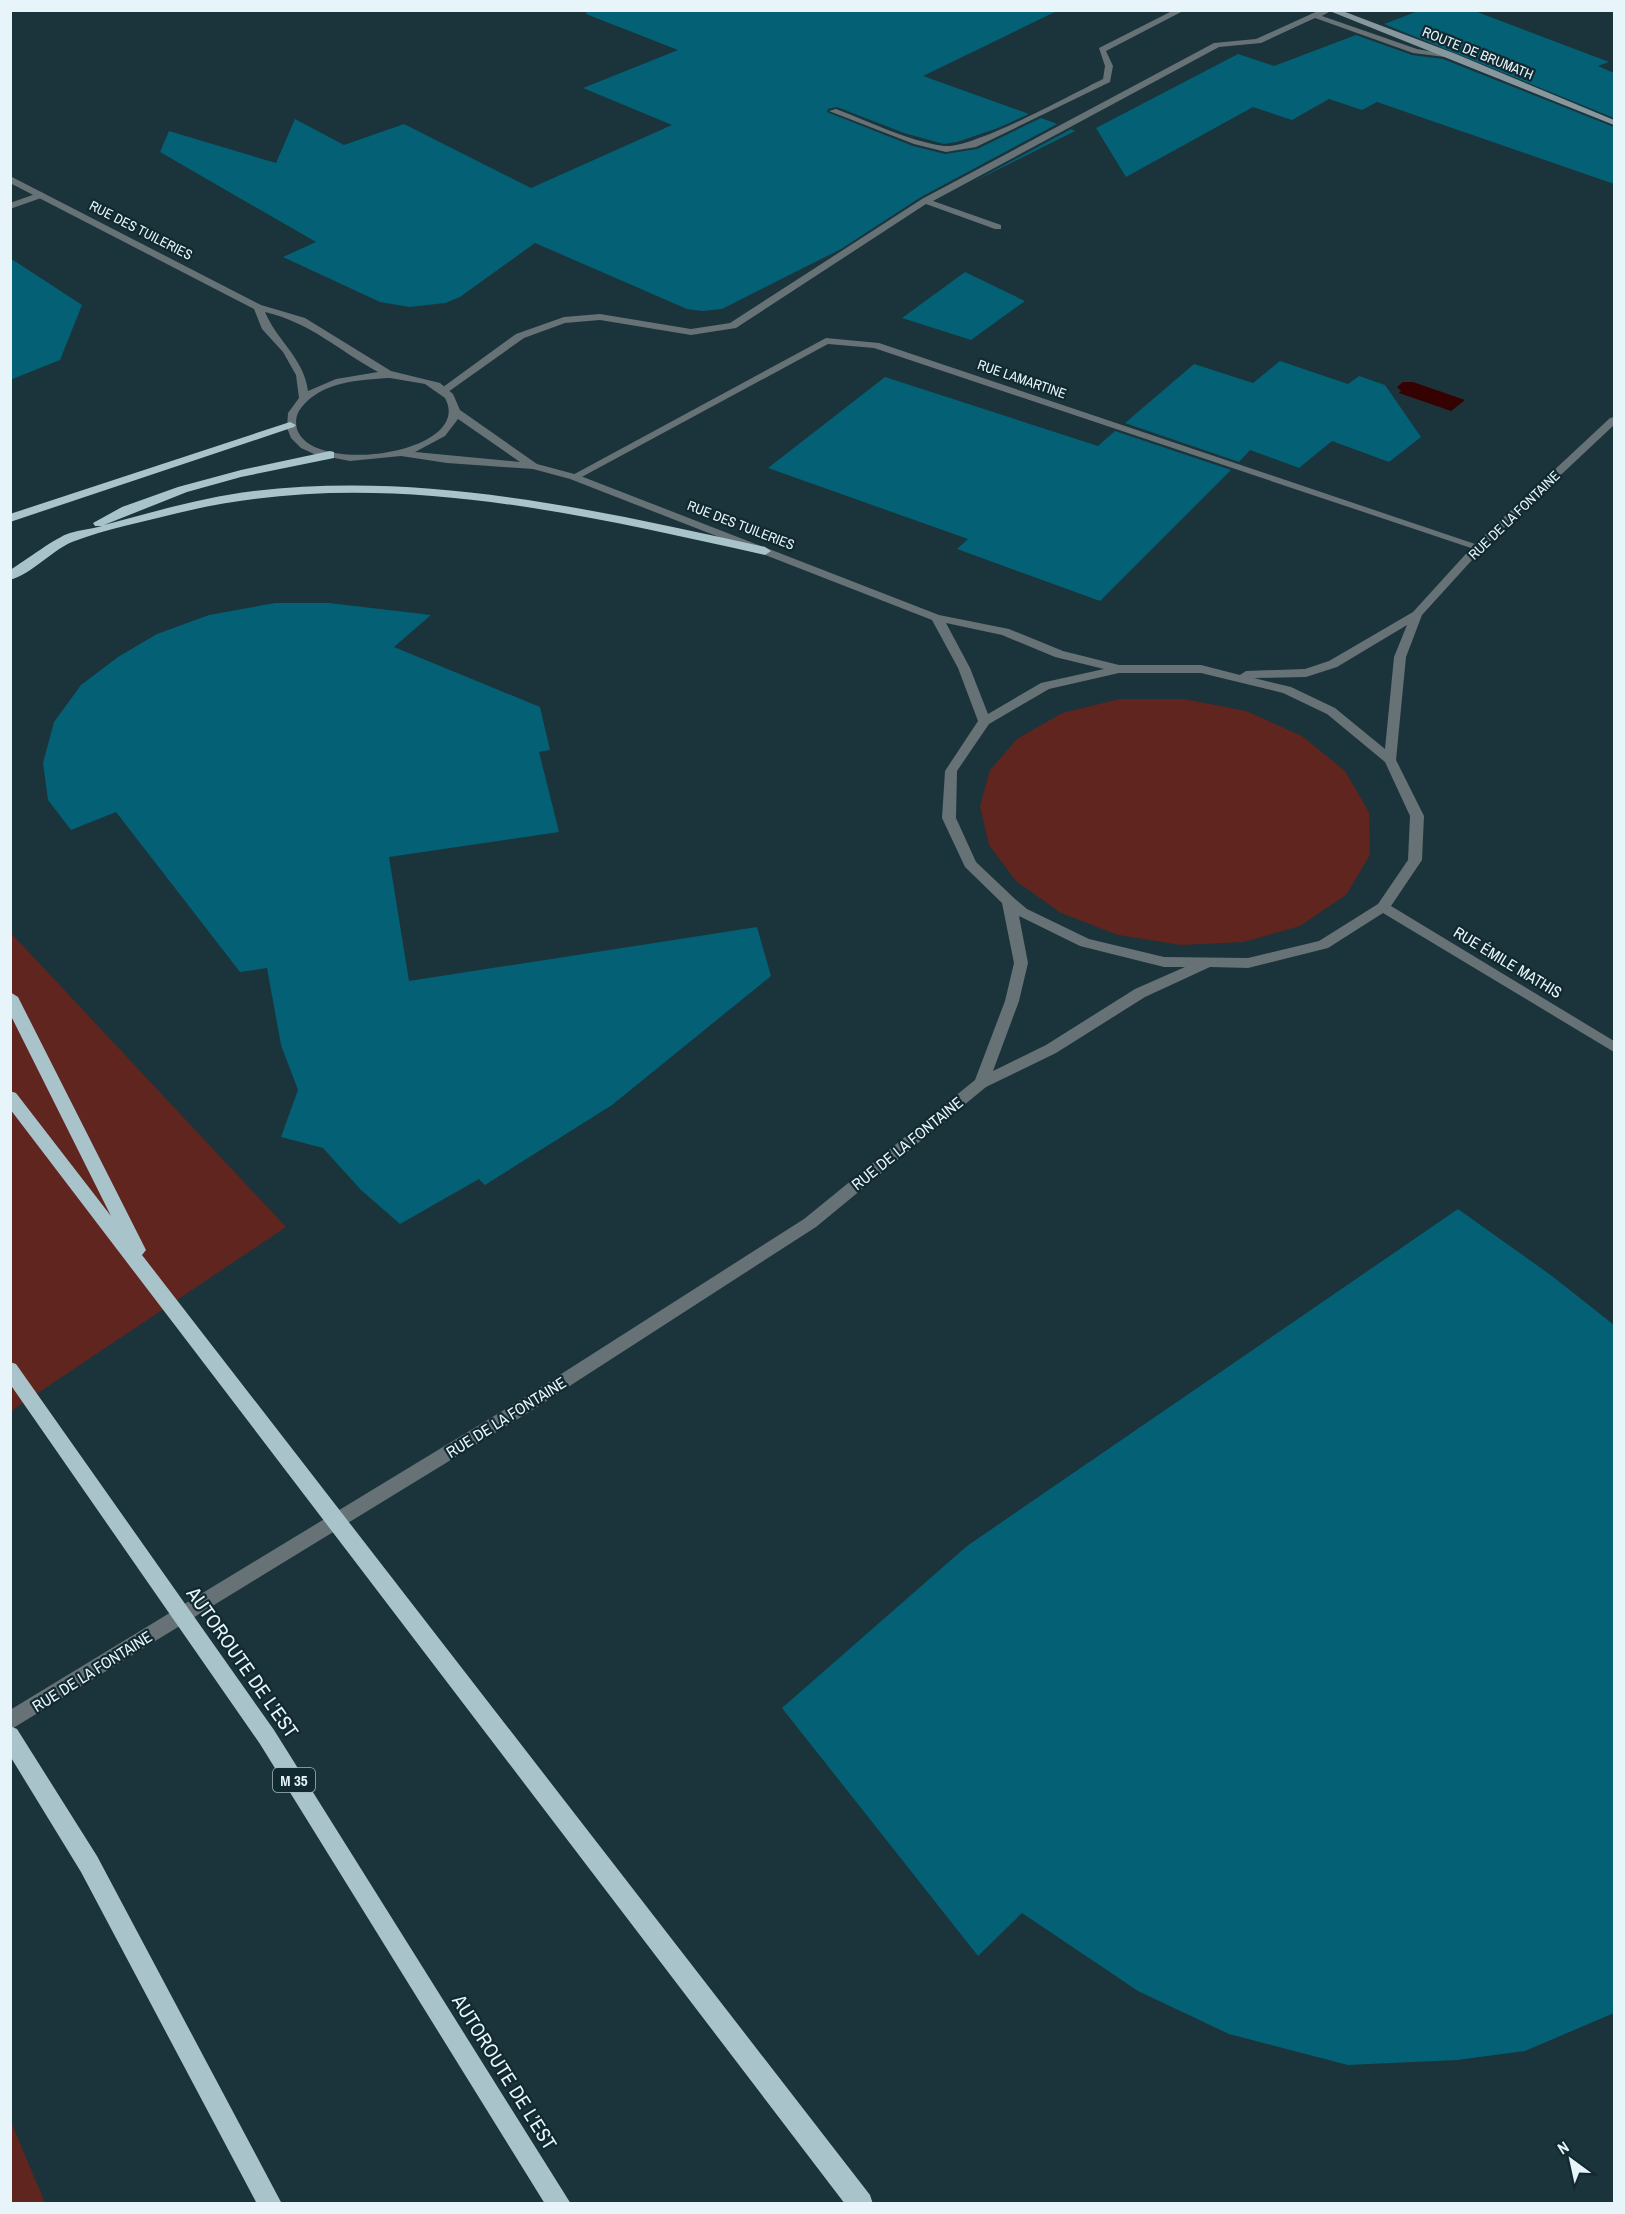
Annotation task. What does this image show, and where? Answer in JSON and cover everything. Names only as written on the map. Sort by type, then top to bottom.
[{"type":"highway","points":[[10,518],[290,425]]},
{"type":"highway","points":[[10,576],[63,541],[119,512],[188,486],[251,470],[330,455]]},
{"type":"highway","points":[[63,541],[159,514],[223,500],[324,489],[392,487],[460,492],[597,514],[765,551]]},
{"type":"highway","points":[[10,997],[154,1286]]},
{"type":"highway","points":[[10,1096],[861,2204]]},
{"type":"highway","name":"AUTOROUTE DE L’EST","points":[[10,1369],[267,1737],[559,2204]]},
{"type":"highway","points":[[10,1736],[89,1864],[270,2204]]},
{"type":"main road","name":"ROUTE DE BRUMATH","points":[[1330,10],[1453,56],[1614,123]]},
{"type":"street","points":[[833,111],[927,145],[946,149],[973,145],[1107,80],[1109,66],[1102,50],[1181,10]]},
{"type":"street","points":[[1302,10],[1416,51],[1453,56]]},
{"type":"street","points":[[444,390],[519,336],[564,320],[600,317],[691,332],[733,326],[925,201],[1217,45],[1258,41],[1330,10]]},
{"type":"street","name":"RUE DES TUILERIES","points":[[10,180],[258,307],[301,319],[389,375]]},
{"type":"street","points":[[10,206],[41,195]]},
{"type":"street","points":[[925,201],[998,227]]},
{"type":"street","points":[[258,307],[267,329],[287,351],[301,375],[304,398],[293,411],[290,425]]},
{"type":"street","name":"RUE LAMARTINE","points":[[574,477],[826,340],[875,345],[1478,547]]},
{"type":"street","name":"RUE DES TUILERIES","points":[[304,398],[322,387],[345,380],[389,375],[430,382],[444,390],[453,400],[455,412],[451,424],[440,436],[401,453]]},
{"type":"street","name":"RUE DES TUILERIES","points":[[455,412],[533,466]]},
{"type":"street","name":"RUE DE LA FONTAINE","points":[[1225,675],[1306,673],[1339,661],[1418,614],[1478,547],[1614,420]]},
{"type":"street","name":"RUE DES TUILERIES","points":[[290,425],[296,437],[310,448],[330,455],[360,458],[401,453],[447,460],[533,466],[574,477],[936,618],[1005,632],[1059,654],[1119,669]]},
{"type":"street","name":"RUE DE LA FONTAINE","points":[[1390,760],[1400,657],[1418,614]]},
{"type":"street","points":[[936,618],[955,647],[975,691],[984,721]]},
{"type":"street","name":"RUE DE LA FONTAINE","points":[[1119,669],[1201,669],[1225,675],[1287,690],[1331,711],[1390,760],[1417,816],[1414,860],[1383,907],[1323,945],[1248,963],[1164,962],[1085,943],[1022,912],[970,864],[949,818],[951,771],[984,721],[1045,686],[1119,669]]},
{"type":"street","name":"RUE DE LA FONTAINE","points":[[981,1083],[1012,1001],[1021,963],[1009,900]]},
{"type":"street","name":"RUE ÉMILE MATHIS","points":[[1383,907],[1614,1047]]},
{"type":"street","name":"RUE DE LA FONTAINE","points":[[10,1721],[528,1404],[810,1223],[981,1083],[1051,1049],[1140,993],[1209,962]]},
{"type":"shaded area","points":[[1403,382],[1413,382],[1465,400],[1451,411],[1399,393],[1401,391],[1397,387]]},
{"type":"shaded area","points":[[1120,699],[1184,699],[1246,711],[1302,736],[1345,771],[1369,812],[1370,855],[1346,895],[1300,926],[1244,942],[1181,945],[1118,935],[1061,913],[1016,881],[989,845],[980,806],[990,770],[1017,739],[1062,713]]},
{"type":"shaded area","points":[[10,932],[286,1227],[11,1411],[10,1411]]},
{"type":"shaded area","points":[[11,2122],[45,2203],[11,2203]]},
{"type":"building","points":[[587,10],[1059,10],[923,76],[1029,114],[998,128],[944,144],[904,133],[837,107],[828,109],[827,112],[913,146],[945,154],[977,149],[1041,118],[1057,124],[921,197],[841,249],[722,309],[702,311],[687,309],[535,243],[460,297],[445,303],[410,307],[380,302],[283,257],[316,242],[160,152],[169,131],[276,163],[295,119],[344,145],[404,124],[531,188],[672,125],[583,88],[678,50],[586,14]]},
{"type":"building","points":[[1421,10],[1472,10],[1609,62],[1598,66],[1614,73],[1614,118],[1384,24]]},
{"type":"building","points":[[1356,35],[1412,55],[1443,59],[1614,127],[1614,184],[1377,102],[1362,110],[1329,99],[1292,120],[1253,107],[1126,177],[1096,128],[1238,54],[1274,66]]},
{"type":"building","points":[[1071,129],[1075,131],[969,184]]},
{"type":"building","points":[[10,258],[82,305],[60,360],[10,380]]},
{"type":"building","points":[[965,272],[1025,301],[971,340],[902,318]]},
{"type":"building","points":[[1280,361],[1348,384],[1359,376],[1385,385],[1421,437],[1389,462],[1332,441],[1299,468],[1250,450],[1239,462],[1125,423],[1194,364],[1253,383]]},
{"type":"building","points":[[885,377],[1098,446],[1115,431],[1231,470],[1100,601],[957,549],[968,539],[768,468]]},
{"type":"building","points":[[275,603],[329,603],[431,615],[394,647],[540,707],[550,750],[539,752],[559,832],[389,857],[409,981],[757,927],[771,976],[612,1105],[485,1185],[479,1179],[400,1224],[361,1190],[323,1148],[281,1137],[298,1090],[281,1045],[267,968],[240,972],[116,812],[71,830],[48,800],[43,763],[54,722],[81,685],[118,657],[157,634],[209,615]]},
{"type":"building","points":[[1458,1209],[1552,1276],[1614,1325],[1614,2013],[1525,2051],[1457,2060],[1348,2065],[1229,2034],[1138,1991],[1022,1913],[978,1956],[782,1708],[967,1546]]}]
